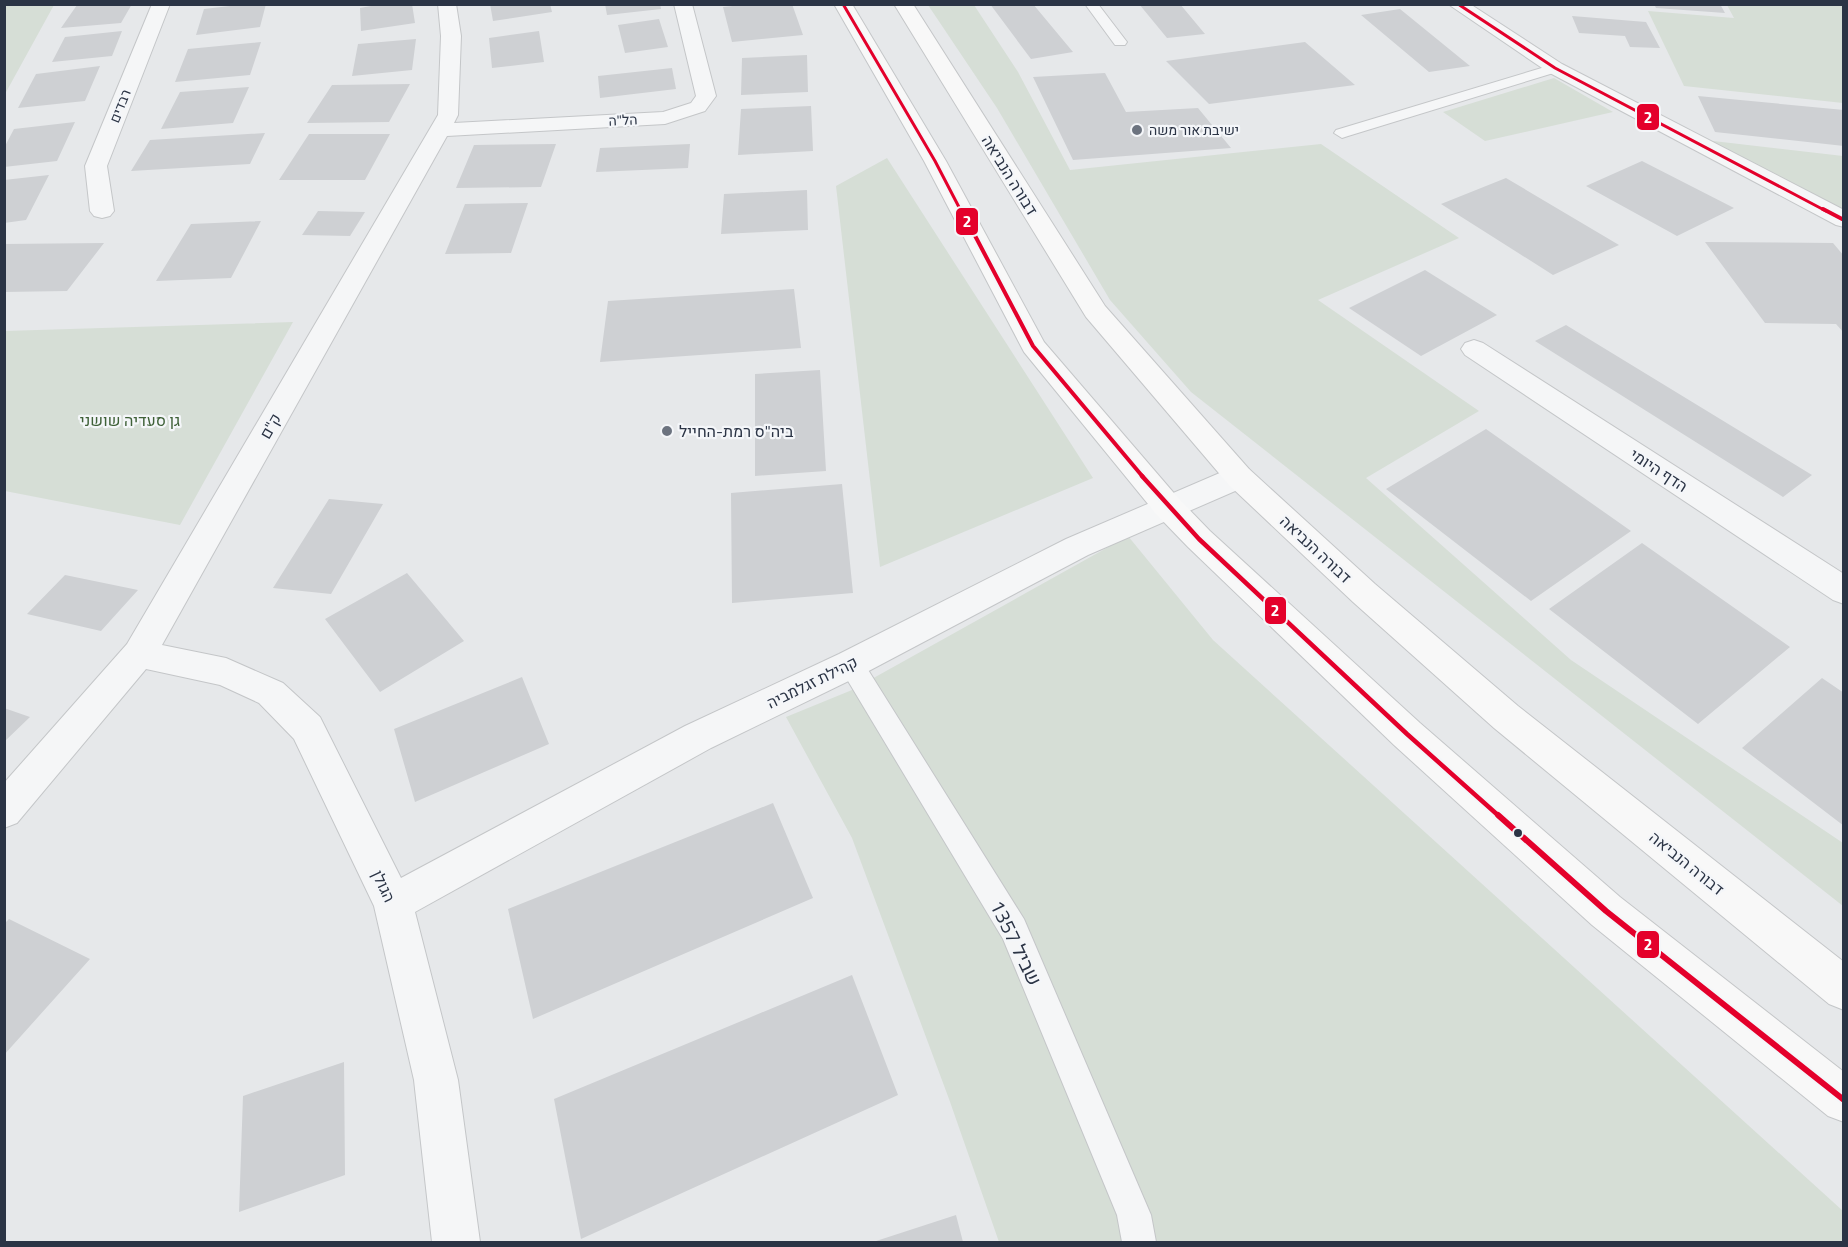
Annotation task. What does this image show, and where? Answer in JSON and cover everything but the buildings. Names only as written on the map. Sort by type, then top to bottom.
[{"type":"street","name":"רבדים","points":[[102,211],[96,166],[161,4]]},
{"type":"street","name":"ק\"ם","points":[[4,811],[139,654],[448,116],[451,36],[447,4]]},
{"type":"street","name":"הל\"ה","points":[[440,130],[665,118],[698,107],[706,96],[683,4]]},
{"type":"street","points":[[843,4],[935,161],[1033,346],[1168,507],[1407,734],[1606,911],[1844,1100]]},
{"type":"street","name":"דבורה הנביאה","points":[[903,4],[1095,311],[1239,477],[1364,593],[1506,717],[1844,989]]},
{"type":"street","points":[[1457,4],[1554,68],[1844,220]]},
{"type":"street","name":"הדף היומי","points":[[1474,350],[1844,591]]},
{"type":"street","name":"קהילת זגלמביה","points":[[393,903],[698,737],[851,664],[1077,547],[1239,477]]},
{"type":"street","name":"הגולן","points":[[139,654],[226,672],[271,693],[307,728],[393,903],[436,1080],[456,1242]]},
{"type":"lane","points":[[1091,4],[1120,42]]},
{"type":"lane","points":[[1342,133],[1554,68]]},
{"type":"lane","name":"שביל 1357","points":[[851,664],[1014,929],[1134,1215],[1139,1242]]},
{"type":"green space","points":[[4,5],[54,5],[5,94]]},
{"type":"green space","points":[[928,5],[974,5],[1018,72],[1070,170],[1321,144],[1459,238],[1318,300],[1479,411],[1366,478],[1571,660],[1843,843],[1843,906],[1191,392],[1110,300],[997,108]]},
{"type":"green space","points":[[1727,5],[1843,5],[1843,103],[1684,86],[1648,11],[1734,18]]},
{"type":"green space","points":[[1554,78],[1613,112],[1485,141],[1443,112]]},
{"type":"green space","points":[[1696,139],[1843,156],[1843,210]]},
{"type":"green space","points":[[887,158],[1093,478],[880,567],[836,186]]},
{"type":"green space","name":"גן סעדיה שושני","points":[[293,322],[180,525],[5,491],[5,331]]},
{"type":"green space","points":[[1128,536],[1213,640],[1843,1211],[1843,1242],[999,1242],[949,1099],[852,838],[786,717],[852,690]]},
{"type":"transit line","name":"2","points":[[843,4],[935,161],[1033,346],[1168,507],[1199,539],[1407,734],[1606,911],[1844,1100]]},
{"type":"transit line","name":"2","points":[[1458,4],[1555,68],[1844,220]]},
{"type":"place","name":"ישיבת אור משה","points":[[1137,130]]},
{"type":"place","name":"ביה\"ס רמת-החייל","points":[[667,431]]}]
